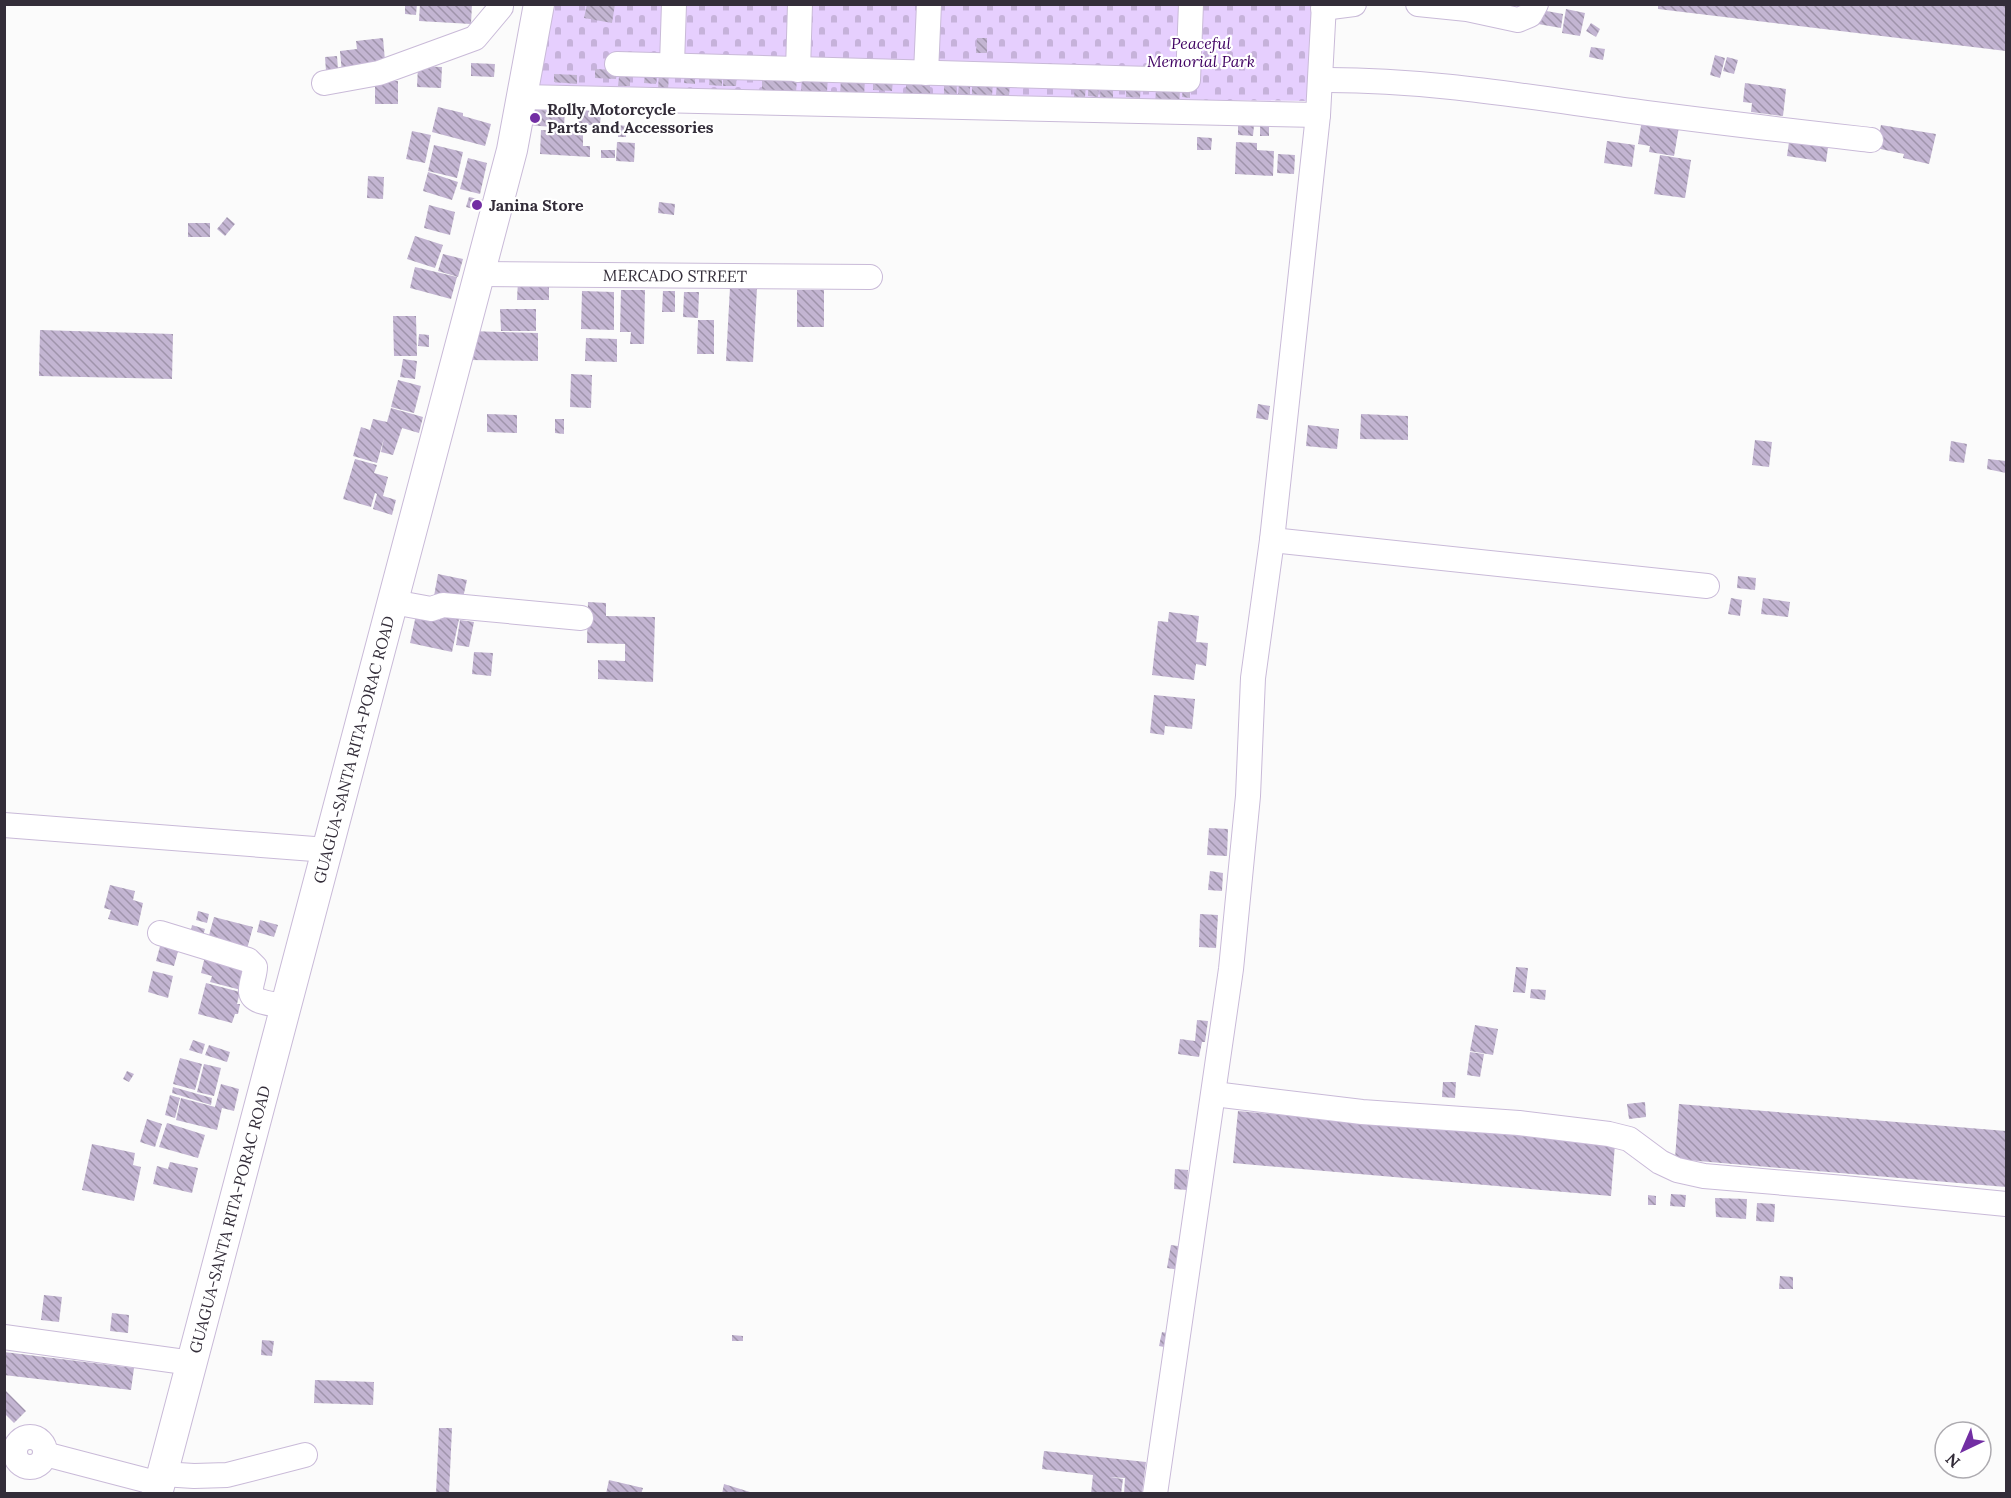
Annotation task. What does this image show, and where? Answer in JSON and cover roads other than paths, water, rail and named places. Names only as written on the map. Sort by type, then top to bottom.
[{"type":"main road","name":"GUAGUA-SANTA RITA-PORAC ROAD","points":[[160,1484],[512,150],[537,15]]},
{"type":"street","points":[[672,64],[674,4]]},
{"type":"street","points":[[798,70],[800,4]]},
{"type":"street","points":[[926,73],[929,4]]},
{"type":"street","points":[[617,64],[1188,80],[1191,4]]},
{"type":"street","points":[[1155,1494],[1231,969],[1247,807],[1253,678],[1272,540],[1318,115],[1324,6],[1354,4]]},
{"type":"street","points":[[1419,4],[1467,9],[1518,20],[1530,15],[1536,4]]},
{"type":"street","points":[[324,83],[380,74],[475,38],[500,6],[537,15]]},
{"type":"street","points":[[1321,80],[1372,79],[1455,87],[1871,140]]},
{"type":"street","points":[[522,98],[1318,115]]},
{"type":"street","name":"MERCADO STREET","points":[[480,274],[870,277]]},
{"type":"street","points":[[1272,540],[1707,586]]},
{"type":"street","points":[[393,602],[431,609],[443,605],[581,618]]},
{"type":"street","points":[[4,825],[327,850]]},
{"type":"street","points":[[160,933],[248,960],[255,967],[252,996],[257,1000],[286,1006]]},
{"type":"street","points":[[1214,1094],[1362,1112],[1519,1123],[1609,1134],[1629,1139],[1660,1162],[1677,1170],[1704,1176],[2007,1204]]},
{"type":"street","points":[[4,1337],[192,1363]]},
{"type":"street","points":[[10,1457],[22,1439],[35,1438],[44,1447],[45,1454],[160,1484],[193,1485],[305,1455]]},
{"type":"place","name":"Rolly Motorcycle Parts and Accessories","points":[[535,118]]},
{"type":"place","name":"Janina Store","points":[[477,205]]},
{"type":"park label","name":"Peaceful Memorial Park","points":[[1201,52]]}]
